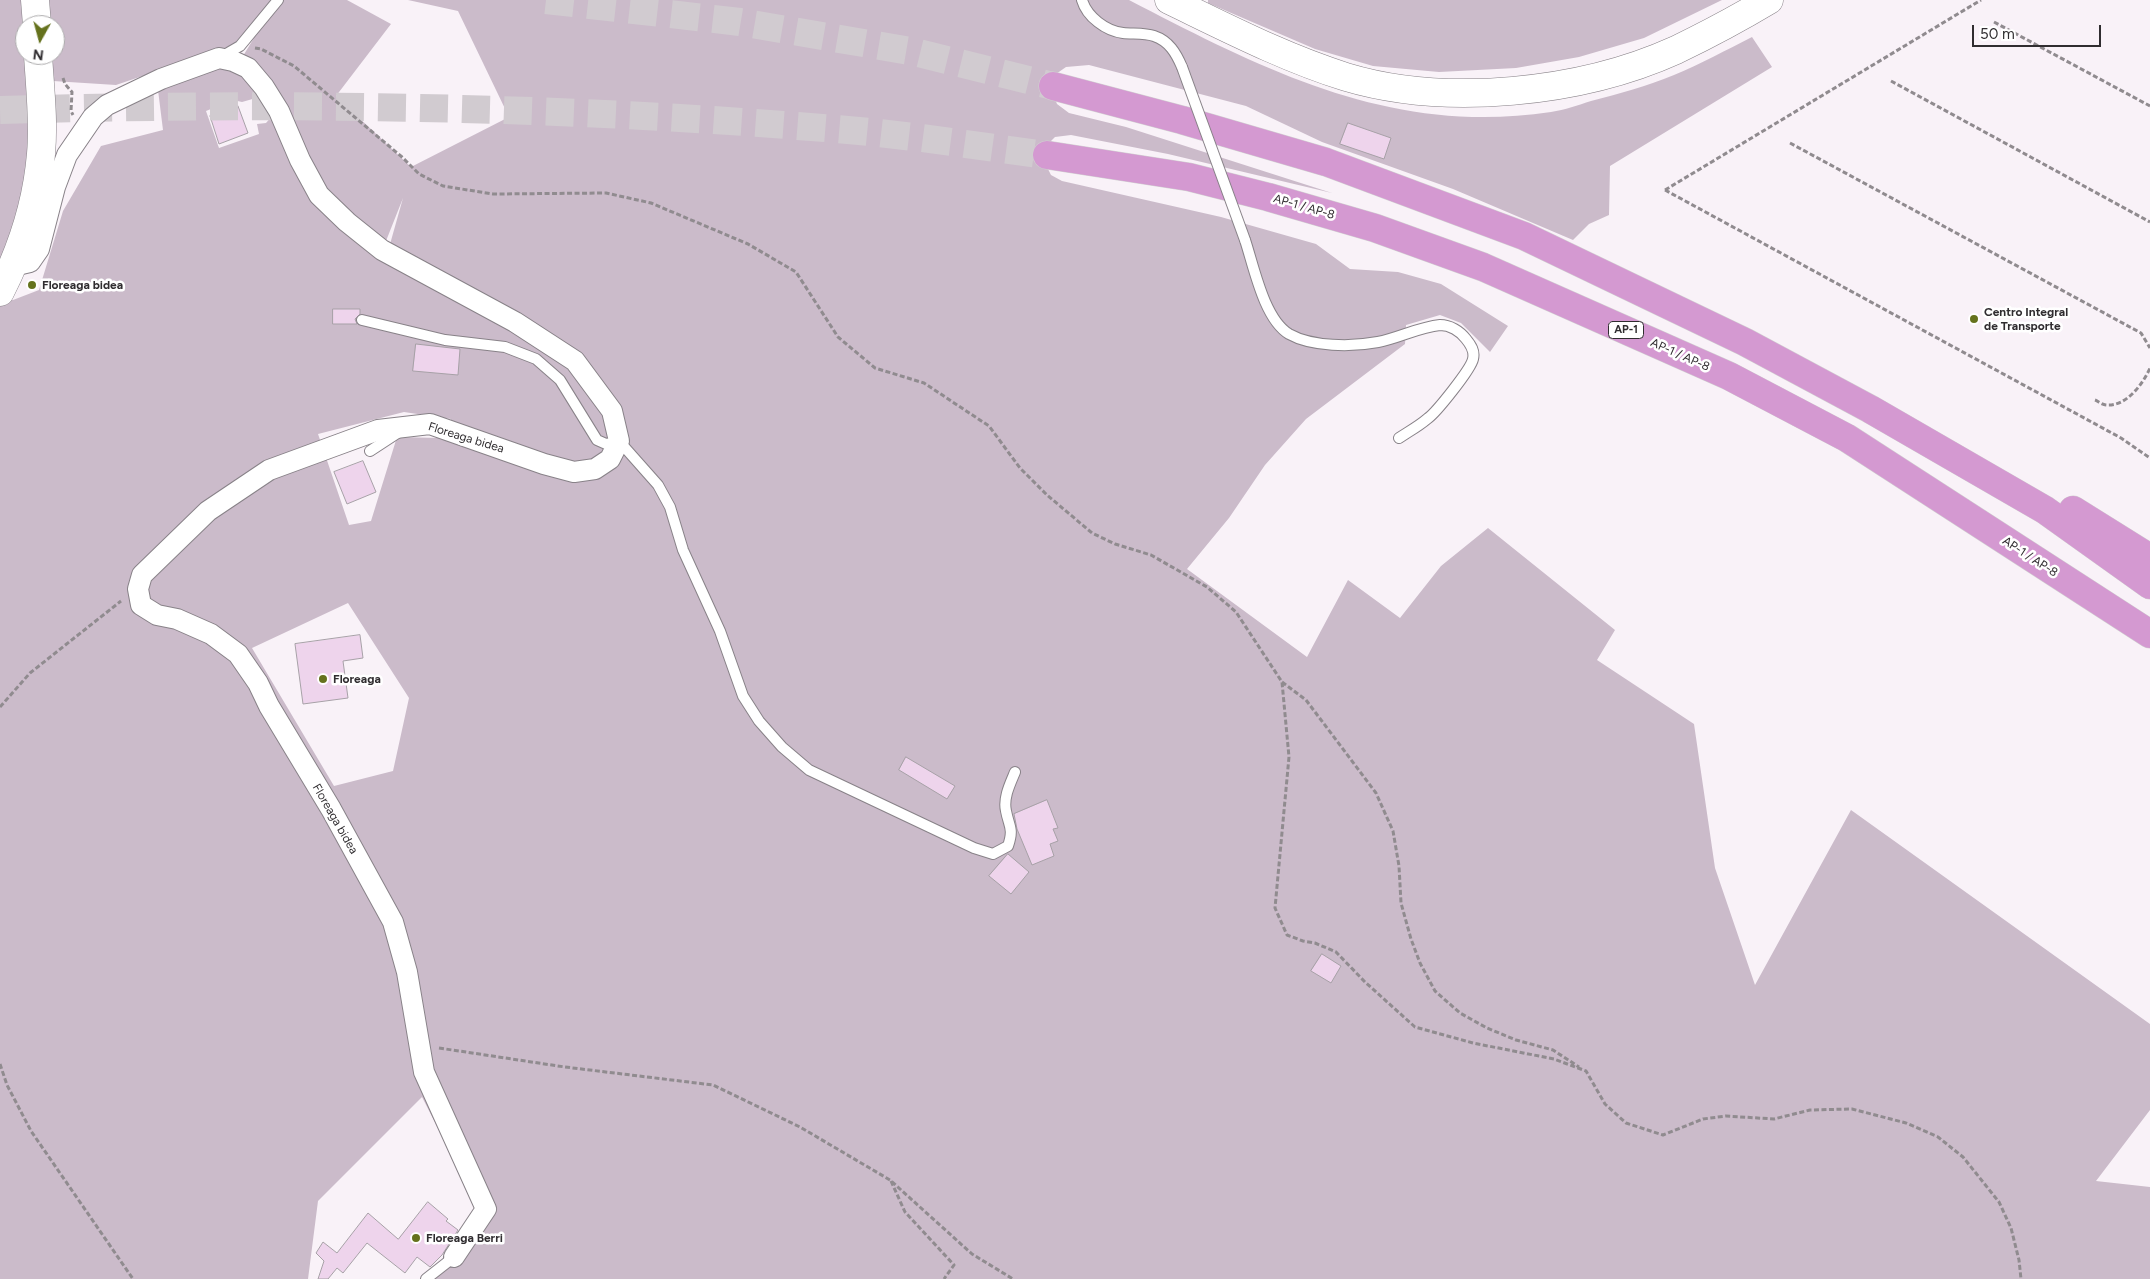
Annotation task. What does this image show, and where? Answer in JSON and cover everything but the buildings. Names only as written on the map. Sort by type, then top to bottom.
[{"type":"highway","points":[[1053,86],[1182,120],[1326,162],[1524,236],[1744,342],[1878,414],[2045,510],[2150,585]]},
{"type":"highway","name":"AP-1 / AP-8","points":[[1047,154],[1189,177],[1274,198],[1375,228],[1483,267],[1729,376],[1847,438],[2150,634]]},
{"type":"highway","points":[[1625,285],[1694,300],[1781,340],[1956,437],[2150,558]]},
{"type":"main road","points":[[35,0],[36,15]]},
{"type":"main road","points":[[1169,0],[1302,61],[1347,77],[1391,87],[1433,92],[1472,92],[1516,90],[1558,84],[1630,67],[1675,50],[1745,15],[1769,0]]},
{"type":"main road","points":[[0,292],[14,266],[32,210],[41,154],[42,104],[47,65]]},
{"type":"street","points":[[14,266],[30,262],[38,249],[55,188],[67,155],[93,117],[107,106],[161,79],[219,58],[233,61],[248,68],[264,87],[279,111],[300,160],[319,194],[347,222],[382,250],[514,322],[575,361],[612,411],[619,441]]},
{"type":"street","name":"Floreaga bidea","points":[[454,1257],[486,1209],[424,1072],[407,972],[393,922],[330,809],[269,706],[258,683],[238,654],[211,634],[177,619],[157,615],[141,605],[138,589],[142,575],[208,511],[269,470],[378,430],[430,424],[544,464],[574,472],[595,469],[610,458],[619,441]]},
{"type":"lane","points":[[219,58],[240,46],[278,0]]},
{"type":"lane","points":[[1082,0],[1094,19],[1106,28],[1120,33],[1153,36],[1166,42],[1176,52],[1268,308],[1276,324],[1288,334],[1308,342],[1336,344],[1377,342],[1441,325],[1453,328],[1464,336],[1472,347],[1473,359],[1467,371],[1429,418],[1399,438]]},
{"type":"lane","points":[[362,320],[445,340],[505,347],[536,359],[560,380],[597,440],[606,444],[619,441],[658,485],[670,507],[682,550],[720,631],[743,696],[770,734],[809,770],[974,848],[993,854],[1008,846],[1012,833],[1005,809],[1007,790],[1015,772]]},
{"type":"lane","points":[[370,451],[398,433],[405,426]]},
{"type":"lane","points":[[426,1279],[454,1257]]},
{"type":"path","points":[[1982,0],[1665,190],[2120,438],[2150,458]]},
{"type":"path","points":[[1994,22],[2150,106]]},
{"type":"path","points":[[240,46],[261,49],[294,66],[402,157],[419,174],[443,186],[493,194],[606,193],[651,203],[748,244],[796,272],[838,337],[875,368],[924,382],[989,426],[1020,468],[1047,495],[1092,532],[1115,544],[1150,555],[1207,587],[1236,612],[1282,682],[1306,700],[1376,793],[1393,831],[1399,866],[1401,902],[1420,963],[1435,991],[1460,1013],[1487,1028],[1516,1040],[1553,1050],[1586,1071],[1605,1104],[1626,1123],[1663,1135],[1702,1119],[1726,1116],[1774,1119],[1810,1110],[1852,1110],[1906,1123],[1938,1137],[1964,1157],[1999,1202],[2011,1228],[2019,1260],[2021,1279]]},
{"type":"path","points":[[62,74],[65,84],[72,92],[71,111],[73,115],[79,118],[93,117]]},
{"type":"path","points":[[1891,81],[2150,222]]},
{"type":"path","points":[[1790,143],[2140,333],[2150,348]]},
{"type":"path","points":[[2095,400],[2105,405],[2122,402],[2141,384],[2150,368]]},
{"type":"path","points":[[0,707],[30,673],[138,589]]},
{"type":"path","points":[[1282,682],[1289,757],[1275,908],[1287,935],[1303,941],[1315,942],[1336,952],[1365,982],[1415,1027],[1473,1043],[1554,1059],[1586,1071]]},
{"type":"path","points":[[417,1039],[440,1049],[565,1068],[713,1084],[800,1127],[890,1180],[972,1254],[1013,1279]]},
{"type":"path","points":[[0,1064],[6,1085],[31,1131],[133,1279]]},
{"type":"path","points":[[890,1180],[904,1212],[933,1240],[954,1266],[944,1279]]},
{"type":"shaded area","points":[[0,0],[22,0],[23,15],[15,15],[15,65],[27,65],[29,141],[27,169],[15,230],[0,268]]},
{"type":"shaded area","points":[[47,0],[347,0],[391,24],[336,96],[411,167],[509,117],[458,11],[408,0],[1129,0],[1230,51],[1332,92],[1384,106],[1437,115],[1493,117],[1551,112],[1633,90],[1684,71],[1752,37],[1772,67],[1610,166],[1609,215],[1589,224],[1573,240],[1453,189],[1322,142],[1246,106],[1089,65],[1066,67],[1056,74],[1052,91],[1057,104],[1069,113],[1126,127],[1332,193],[1168,154],[1071,135],[1055,137],[1047,145],[1044,161],[1051,175],[1062,181],[1221,217],[1316,244],[1350,269],[1398,272],[1441,284],[1508,326],[1490,352],[1461,323],[1440,315],[1406,325],[1405,344],[1306,419],[1265,465],[1229,518],[1187,569],[1307,657],[1348,580],[1400,618],[1441,566],[1488,528],[1615,630],[1597,660],[1694,724],[1715,868],[1755,985],[1851,810],[2150,1024],[2150,1110],[2096,1181],[2150,1187],[2150,1279],[429,1279],[479,1209],[422,1097],[318,1201],[308,1279],[0,1279],[0,299],[13,300],[39,290],[63,211],[101,146],[163,130],[158,90],[219,67],[234,67],[263,96],[242,102],[233,100],[206,111],[219,148],[259,134],[257,124],[266,123],[273,115],[311,195],[349,237],[385,262],[403,198],[386,241],[331,198],[302,144],[271,79],[243,56],[254,38],[116,85],[53,81],[52,65],[65,65],[65,15],[48,15]],"holes":[[[404,412],[451,419],[440,438],[397,437],[371,521],[349,525],[318,434]],[[348,603],[409,698],[393,771],[334,786],[252,648]]]},
{"type":"shaded area","points":[[1208,0],[1722,0],[1644,38],[1579,57],[1516,68],[1439,72],[1373,66],[1315,49],[1208,3]]},
{"type":"tunnel","points":[[546,0],[740,22],[910,51],[1053,86]]},
{"type":"tunnel","points":[[0,110],[215,106],[537,111],[644,116],[859,131],[1047,155]]},
{"type":"place","name":"Floreaga bidea","points":[[32,285]]},
{"type":"place","name":"Centro Integral de Transporte","points":[[1974,319]]},
{"type":"place","name":"Floreaga","points":[[323,679]]},
{"type":"place","name":"Floreaga Berri","points":[[416,1238]]}]
